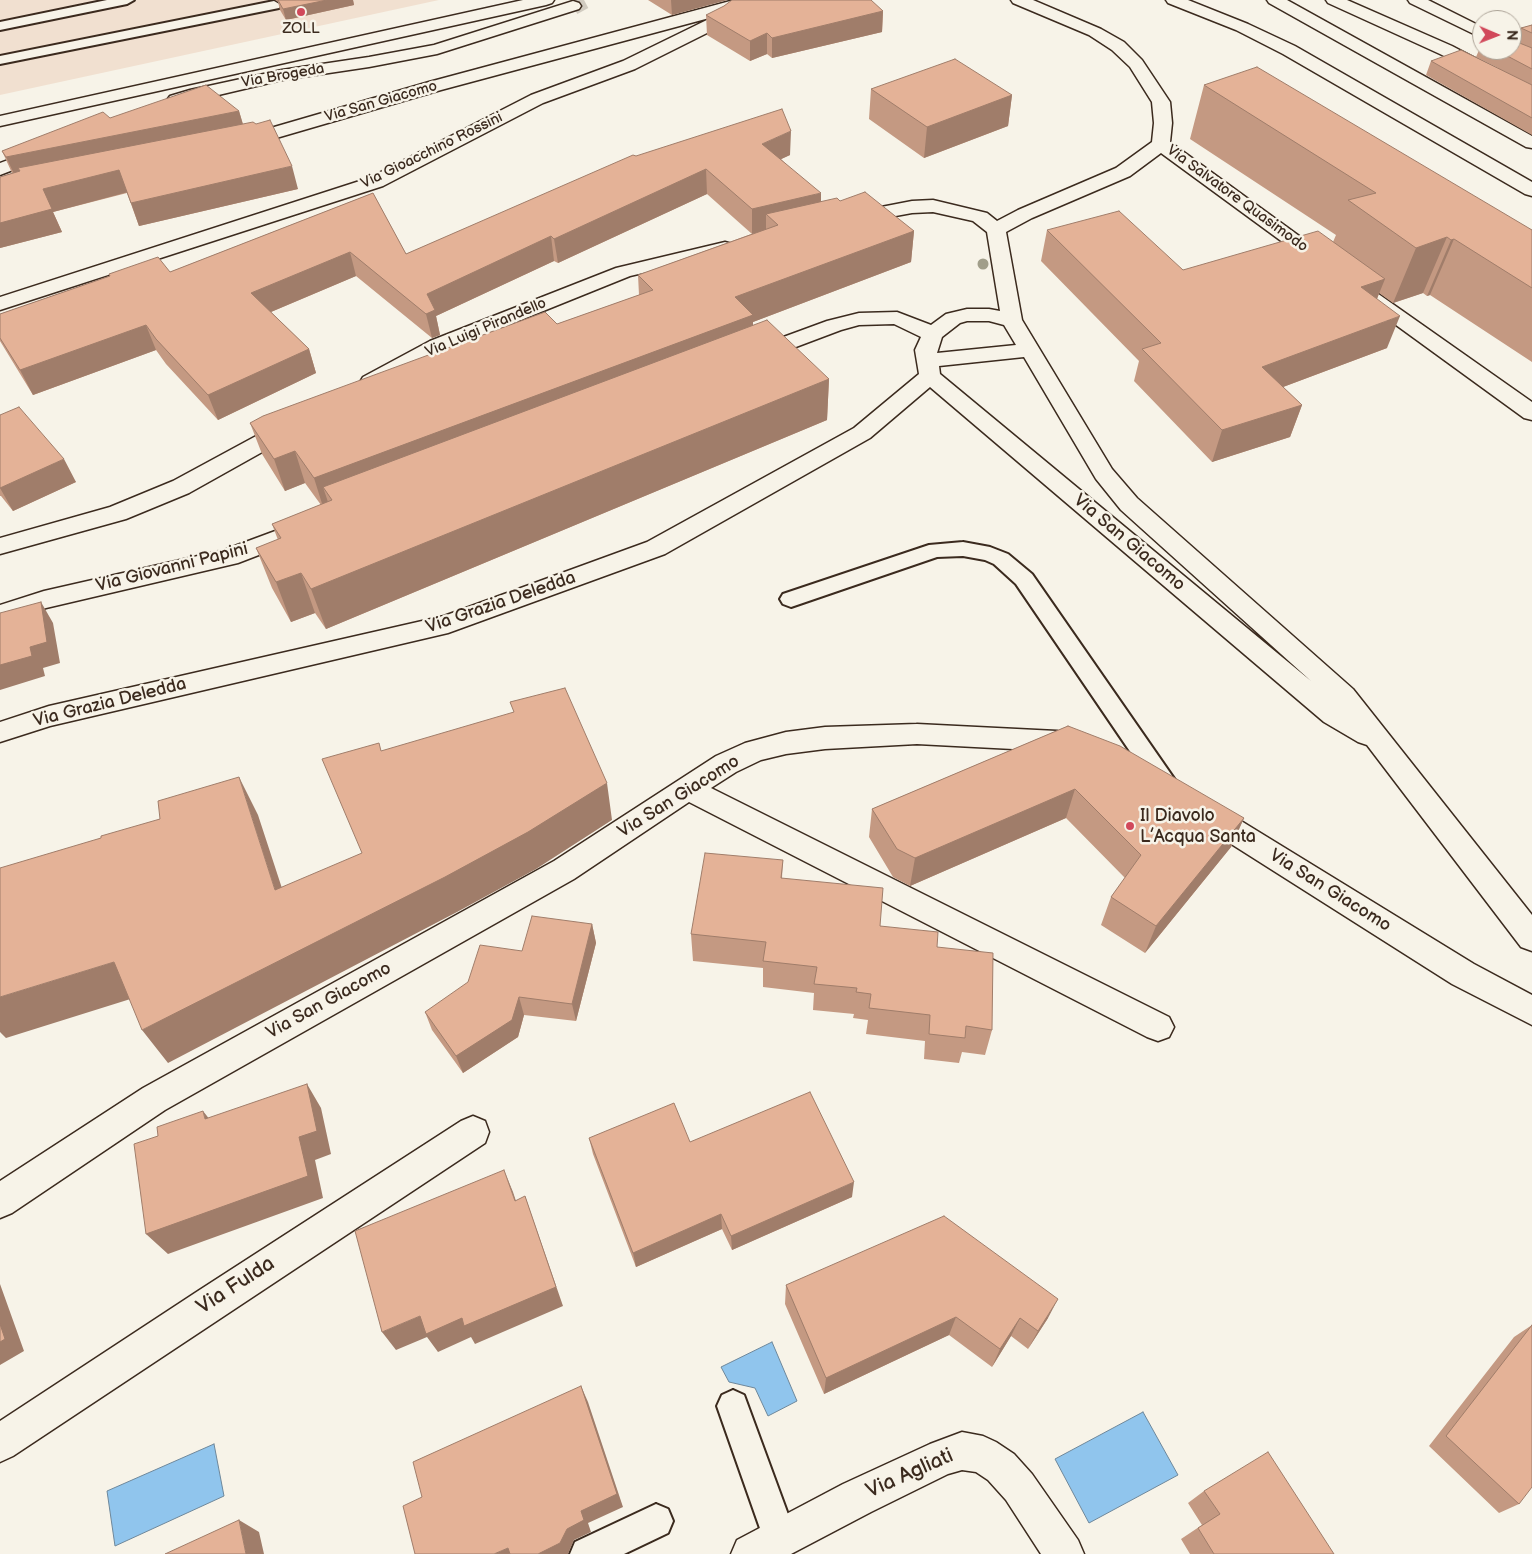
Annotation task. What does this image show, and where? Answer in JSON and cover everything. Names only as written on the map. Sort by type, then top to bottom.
[{"type":"main road","points":[[0,106],[483,0]]},
{"type":"main road","points":[[0,121],[400,30],[546,0]]},
{"type":"main road","name":"Via San Giacomo","points":[[222,145],[260,137],[435,86],[734,5],[759,0]]},
{"type":"main road","points":[[996,230],[1026,214],[1123,172],[1161,144],[1164,123],[1160,102],[1136,64],[1118,46],[1096,32],[1019,0]]},
{"type":"main road","points":[[1174,0],[1268,38],[1532,190]]},
{"type":"main road","points":[[1212,0],[1263,20],[1314,46]]},
{"type":"main road","points":[[1275,0],[1532,144]]},
{"type":"main road","points":[[1334,0],[1446,50],[1532,95]]},
{"type":"main road","points":[[1416,0],[1472,28]]},
{"type":"main road","name":"Via Gioacchino Rossini","points":[[0,304],[376,182],[537,99],[629,65],[717,22],[731,12],[734,5]]},
{"type":"main road","name":"Via Brogeda","points":[[158,106],[196,94],[282,75],[370,62],[437,49],[573,6]]},
{"type":"main road","name":"Via Salvatore Quasimodo","points":[[1161,144],[1335,271]]},
{"type":"main road","points":[[0,169],[55,147]]},
{"type":"main road","points":[[830,223],[912,207],[933,206],[980,218],[996,230],[1012,320],[989,315],[967,315],[953,318],[933,334],[926,350],[929,368],[1030,350]]},
{"type":"main road","name":"Via Luigi Pirandello","points":[[352,393],[437,346],[623,272],[746,243]]},
{"type":"main road","points":[[1358,289],[1532,412]]},
{"type":"main road","points":[[741,361],[834,325],[859,319],[897,318],[933,334]]},
{"type":"main road","name":"Via San Giacomo","points":[[1012,320],[1104,474],[1129,504],[1344,696],[1532,938]]},
{"type":"main road","name":"Via San Giacomo","points":[[929,368],[1333,714],[1380,742]]},
{"type":"main road","name":"Via Grazia Deledda","points":[[0,732],[49,716],[448,624],[656,548],[862,433],[929,368]]},
{"type":"main road","points":[[0,546],[118,513],[181,487],[309,416]]},
{"type":"main road","name":"Via Giovanni Papini","points":[[0,614],[44,600],[229,557],[331,518]]},
{"type":"main road","name":"Via San Giacomo","points":[[0,1201],[154,1099],[564,870],[726,764],[755,751],[786,743],[825,738],[917,734],[971,735],[1057,742],[1104,759],[1167,787],[1210,817],[1463,974],[1532,1011]]},
{"type":"main road","points":[[688,789],[1158,1027]]},
{"type":"main road","name":"Via Fulda","points":[[0,1443],[210,1303],[473,1132]]},
{"type":"main road","name":"Via Agliati","points":[[765,1546],[857,1498],[943,1457],[962,1451],[983,1455],[1001,1467],[1019,1487],[1064,1554]]},
{"type":"lane","points":[[0,26],[127,0]]},
{"type":"lane","points":[[0,60],[274,5],[246,0]]},
{"type":"lane","points":[[791,599],[936,550],[963,549],[990,554],[1001,559],[1024,579],[1167,787]]},
{"type":"lane","points":[[733,1406],[765,1546]]},
{"type":"lane","points":[[588,1554],[656,1521]]},
{"type":"shaded area","points":[[0,0],[439,0],[0,95]]},
{"type":"water","points":[[772,1342],[797,1401],[768,1416],[755,1388],[729,1382],[721,1367]]},
{"type":"water","points":[[1143,1412],[1178,1475],[1089,1523],[1055,1459]]},
{"type":"water","points":[[214,1444],[224,1496],[115,1546],[107,1491]]},
{"type":"building","points":[[278,0],[327,0],[283,9]]},
{"type":"building","points":[[732,0],[871,0],[883,11],[772,38],[767,33],[750,41],[706,15]]},
{"type":"building","points":[[1532,25],[1532,33],[1522,28]]},
{"type":"building","points":[[1522,44],[1532,48],[1532,69],[1515,60],[1522,60]]},
{"type":"building","points":[[1461,50],[1472,55],[1472,60],[1481,60],[1532,85],[1532,118],[1431,61]]},
{"type":"building","points":[[955,59],[1012,95],[927,127],[871,89]]},
{"type":"building","points":[[1257,67],[1532,230],[1532,288],[1454,239],[1451,240],[1447,237],[1416,248],[1348,200],[1376,193],[1204,85]]},
{"type":"building","points":[[206,85],[239,111],[6,157],[2,151],[103,112],[110,118]]},
{"type":"building","points":[[782,109],[791,131],[762,144],[821,193],[752,209],[706,169],[554,239],[551,236],[427,294],[435,310],[426,314],[350,252],[251,293],[309,349],[208,395],[156,339],[146,325],[20,370],[0,338],[0,314],[110,276],[109,274],[158,257],[170,272],[373,193],[406,254],[633,155],[636,156]]},
{"type":"building","points":[[270,120],[292,166],[131,203],[119,170],[43,189],[52,209],[0,223],[0,177],[20,171],[18,168]]},
{"type":"building","points":[[865,192],[914,231],[735,297],[753,315],[314,478],[295,451],[274,459],[250,423],[263,416],[545,312],[557,324],[653,290],[638,275],[778,225],[766,214],[837,198],[840,201]]},
{"type":"building","points":[[1119,211],[1183,270],[1318,231],[1385,279],[1361,287],[1400,316],[1262,367],[1302,405],[1222,430],[1142,349],[1161,343],[1047,230]]},
{"type":"building","points":[[767,320],[829,379],[311,589],[301,573],[276,582],[256,548],[281,538],[272,524],[332,500],[323,487]]},
{"type":"building","points":[[19,407],[64,459],[0,488],[0,415]]},
{"type":"building","points":[[41,602],[47,642],[30,647],[32,656],[0,665],[0,613]]},
{"type":"building","points":[[565,688],[607,783],[528,832],[445,877],[142,1030],[114,962],[0,997],[0,868],[160,819],[158,801],[239,777],[275,890],[362,853],[322,759],[379,743],[381,751],[514,712],[510,702]]},
{"type":"building","points":[[1068,726],[1120,746],[1244,818],[1156,926],[1111,897],[1141,855],[1075,789],[915,858],[897,849],[872,809]]},
{"type":"building","points":[[705,853],[783,860],[781,878],[883,888],[880,926],[938,932],[937,947],[993,953],[992,1030],[966,1026],[965,1038],[929,1034],[930,1015],[869,1008],[871,994],[856,992],[857,988],[814,984],[817,967],[763,961],[766,942],[691,934]]},
{"type":"building","points":[[532,916],[592,924],[572,1004],[519,997],[512,1020],[456,1056],[425,1012],[468,982],[480,945],[522,951]]},
{"type":"building","points":[[307,1084],[317,1131],[299,1137],[308,1176],[146,1234],[134,1144],[158,1136],[157,1127],[203,1111],[205,1119]]},
{"type":"building","points":[[810,1092],[854,1182],[731,1236],[721,1214],[633,1253],[589,1138],[674,1103],[690,1142]]},
{"type":"building","points":[[504,1170],[515,1201],[525,1196],[556,1287],[464,1326],[462,1318],[426,1334],[420,1316],[382,1332],[355,1231]]},
{"type":"building","points":[[944,1216],[1058,1299],[1038,1331],[1020,1318],[1000,1349],[956,1317],[826,1378],[786,1285]]},
{"type":"building","points":[[0,1324],[5,1339],[0,1342]]},
{"type":"building","points":[[1532,1325],[1532,1487],[1519,1504],[1446,1436]]},
{"type":"building","points":[[581,1386],[617,1494],[581,1511],[584,1520],[567,1529],[560,1543],[538,1554],[510,1554],[508,1548],[494,1554],[415,1554],[403,1506],[422,1497],[413,1462]]},
{"type":"building","points":[[1268,1452],[1334,1554],[1214,1554],[1198,1528],[1220,1514],[1204,1491]]},
{"type":"building","points":[[239,1520],[246,1554],[165,1554]]},
{"type":"tunnel","points":[[573,6],[584,0]]},
{"type":"place","name":"ZOLL","points":[[301,12]]},
{"type":"place","name":"Il Diavolo L’Acqua Santa","points":[[1130,826]]}]
